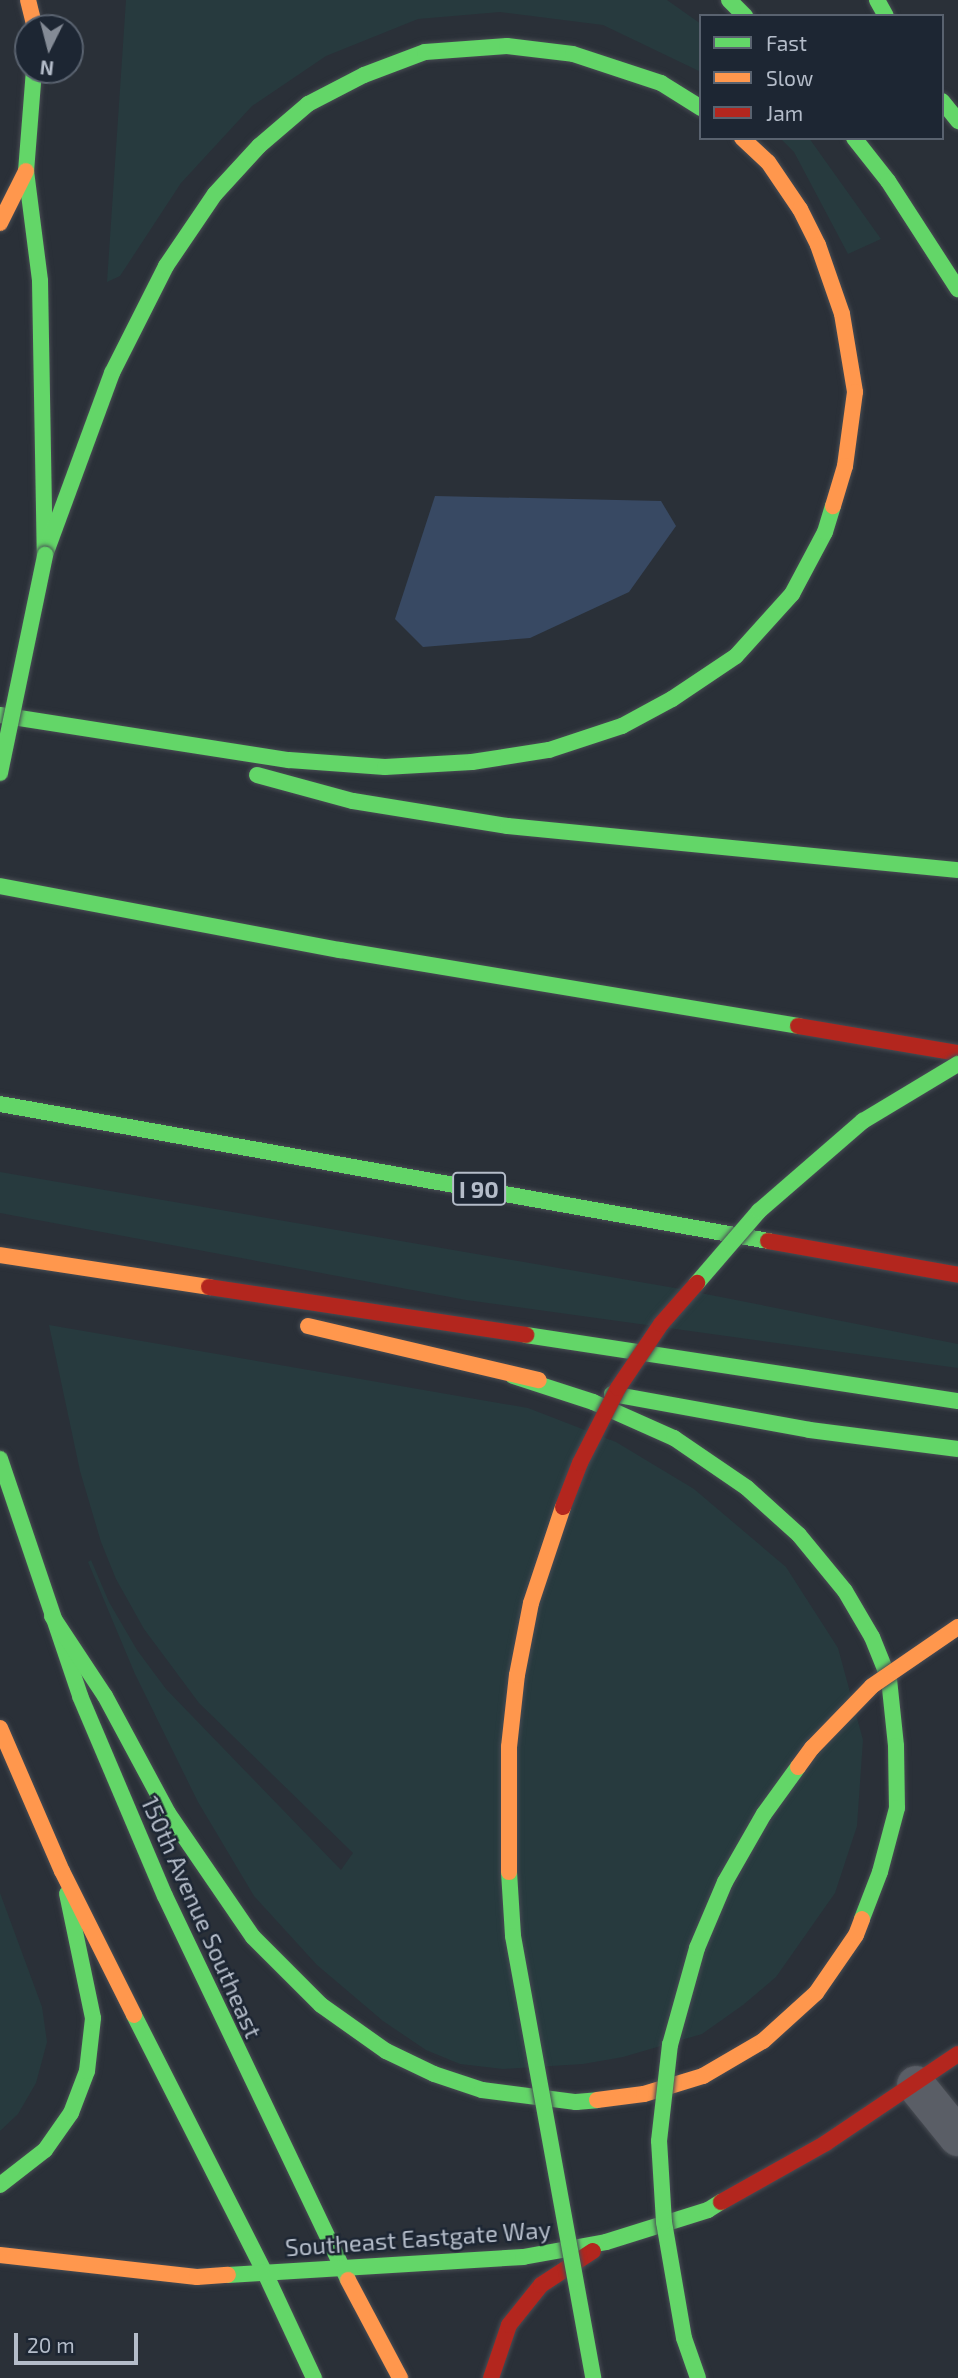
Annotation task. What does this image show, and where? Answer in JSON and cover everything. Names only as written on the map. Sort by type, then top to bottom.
[{"type":"main road","points":[[729,0],[743,14]]},
{"type":"main road","points":[[0,774],[45,555],[112,373],[166,266],[215,194],[259,146],[308,104],[364,75],[425,52],[508,46],[586,58],[661,83],[699,107]]},
{"type":"main road","points":[[33,84],[26,171],[40,281],[45,555]]},
{"type":"main road","points":[[944,104],[958,121]]},
{"type":"main road","points":[[0,715],[98,733],[289,760],[385,767],[472,762],[549,750],[622,726],[672,699],[736,656],[792,594],[825,532],[845,466],[855,392],[842,314],[818,244],[800,209],[768,162],[744,140]]},
{"type":"main road","points":[[856,140],[887,181],[958,289]]},
{"type":"main road","points":[[0,223],[26,171]]},
{"type":"main road","points":[[98,733],[353,800],[508,827],[958,870]]},
{"type":"main road","points":[[0,886],[340,950],[958,1053]]},
{"type":"main road","points":[[340,950],[689,1025]]},
{"type":"main road","points":[[593,2378],[513,1936],[507,1837],[509,1747],[517,1675],[531,1603],[553,1532],[580,1463],[618,1388],[661,1324],[760,1211],[805,1171],[863,1121],[958,1064]]},
{"type":"main road","points":[[904,1072],[958,1083]]},
{"type":"main road","name":"I 90","points":[[0,1104],[958,1275]]},
{"type":"main road","points":[[0,1255],[103,1273],[958,1401]]},
{"type":"main road","points":[[103,1273],[251,1311]]},
{"type":"main road","points":[[291,1321],[513,1376],[810,1430],[958,1450]]},
{"type":"main road","points":[[52,1616],[105,1696],[168,1814],[253,1937],[321,2006],[386,2051],[434,2074],[482,2090],[576,2102],[644,2094],[704,2076],[762,2041],[816,1993],[856,1935],[880,1872],[897,1808],[896,1746],[889,1679],[872,1637],[845,1591],[799,1535],[747,1489],[674,1438],[593,1402],[513,1376]]},
{"type":"main road","name":"150th Avenue Southeast","points":[[0,1459],[80,1696],[165,1896],[244,2067],[383,2351],[400,2378]]},
{"type":"main road","points":[[698,2378],[684,2338],[673,2285],[664,2222],[659,2141],[670,2045],[697,1948],[725,1882],[764,1814],[812,1748],[872,1686],[958,1627]]},
{"type":"main road","points":[[0,1728],[62,1871],[265,2273],[314,2378]]},
{"type":"main road","points":[[0,2185],[45,2150],[71,2113],[87,2071],[93,2018],[62,1871]]},
{"type":"main road","name":"Southeast Eastgate Way","points":[[0,2255],[197,2277],[523,2257],[606,2242],[708,2210],[826,2143],[916,2085],[958,2054]]},
{"type":"main road","points":[[491,2378],[509,2325],[541,2285],[606,2242]]},
{"type":"street","points":[[916,2085],[958,2137]]},
{"type":"green space","points":[[126,0],[667,0],[699,23],[699,71],[603,25],[500,12],[418,19],[326,56],[252,106],[181,183],[120,276],[107,282]]},
{"type":"green space","points":[[782,140],[810,140],[881,239],[848,254],[794,152]]},
{"type":"green space","points":[[0,1172],[675,1288],[958,1344],[958,1368],[466,1300],[0,1213]]},
{"type":"green space","points":[[49,1325],[528,1408],[616,1442],[694,1489],[786,1567],[838,1648],[863,1740],[857,1826],[835,1893],[776,1977],[702,2034],[623,2057],[583,2064],[503,2069],[460,2064],[426,2050],[383,2021],[317,1965],[254,1896],[198,1802],[135,1674],[88,1562],[91,1560],[109,1602],[137,1650],[166,1689],[341,1870],[353,1853],[199,1703],[144,1629],[116,1579],[101,1542],[80,1471]]},
{"type":"green space","points":[[0,1893],[42,2007],[47,2042],[36,2083],[18,2114],[0,2131]]},
{"type":"water","points":[[435,496],[661,501],[676,526],[629,592],[530,638],[423,647],[395,619]]},
{"type":"traffic: fast","points":[[729,0],[743,14]]},
{"type":"traffic: fast","points":[[877,0],[885,14]]},
{"type":"traffic: fast","points":[[45,555],[112,373],[166,266],[215,194],[259,146],[308,104],[364,75],[425,52],[507,46],[573,54],[661,83],[699,107]]},
{"type":"traffic: fast","points":[[33,84],[26,171],[40,281],[45,555]]},
{"type":"traffic: fast","points":[[944,104],[958,121]]},
{"type":"traffic: fast","points":[[856,140],[888,181],[958,289]]},
{"type":"traffic: fast","points":[[0,715],[289,760],[385,767],[472,762],[549,750],[622,726],[672,699],[736,656],[792,594],[825,532],[833,506]]},
{"type":"traffic: fast","points":[[0,773],[45,555]]},
{"type":"traffic: fast","points":[[257,775],[353,801],[508,826],[958,870]]},
{"type":"traffic: fast","points":[[0,886],[340,950],[798,1026]]},
{"type":"traffic: fast","points":[[697,1283],[759,1211],[863,1121],[958,1064]]},
{"type":"traffic: fast","points":[[0,1104],[768,1241]]},
{"type":"traffic: fast","points":[[526,1335],[958,1401]]},
{"type":"traffic: fast","points":[[513,1376],[593,1402],[674,1438],[747,1488],[799,1535],[845,1591],[872,1637],[889,1679],[896,1746],[897,1808],[880,1872],[862,1919]]},
{"type":"traffic: fast","points":[[612,1394],[810,1430],[958,1449]]},
{"type":"traffic: fast","points":[[0,1459],[80,1696],[165,1896],[348,2280]]},
{"type":"traffic: fast","points":[[52,1616],[105,1696],[168,1813],[253,1937],[321,2005],[386,2051],[434,2074],[482,2090],[576,2102],[597,2100]]},
{"type":"traffic: fast","points":[[698,2378],[684,2338],[664,2222],[659,2141],[670,2045],[697,1948],[725,1882],[764,1814],[798,1767]]},
{"type":"traffic: fast","points":[[509,1872],[513,1936],[593,2378]]},
{"type":"traffic: fast","points":[[0,2185],[45,2150],[71,2113],[87,2071],[93,2018],[67,1894]]},
{"type":"traffic: fast","points":[[134,2015],[265,2273],[314,2378]]},
{"type":"traffic: fast","points":[[228,2275],[523,2257],[606,2242],[708,2210],[721,2202]]},
{"type":"traffic: slow","points":[[28,0],[32,14]]},
{"type":"traffic: slow","points":[[744,140],[768,162],[800,209],[818,245],[842,314],[855,392],[845,466],[833,506]]},
{"type":"traffic: slow","points":[[0,223],[26,171]]},
{"type":"traffic: slow","points":[[0,1255],[209,1287]]},
{"type":"traffic: slow","points":[[308,1326],[539,1380]]},
{"type":"traffic: slow","points":[[509,1872],[509,1747],[517,1675],[531,1603],[563,1507]]},
{"type":"traffic: slow","points":[[798,1767],[812,1748],[872,1686],[958,1627]]},
{"type":"traffic: slow","points":[[0,1728],[62,1871],[134,2015]]},
{"type":"traffic: slow","points":[[597,2100],[644,2094],[703,2076],[763,2041],[816,1993],[856,1935],[862,1919]]},
{"type":"traffic: slow","points":[[0,2255],[197,2277],[228,2275]]},
{"type":"traffic: slow","points":[[348,2280],[400,2378]]},
{"type":"traffic: jam","points":[[798,1026],[958,1053]]},
{"type":"traffic: jam","points":[[768,1241],[958,1275]]},
{"type":"traffic: jam","points":[[563,1507],[580,1463],[618,1388],[661,1324],[697,1283]]},
{"type":"traffic: jam","points":[[209,1287],[526,1335]]},
{"type":"traffic: jam","points":[[721,2202],[826,2143],[958,2054]]},
{"type":"traffic: jam","points":[[491,2378],[509,2325],[541,2285],[593,2251]]}]
